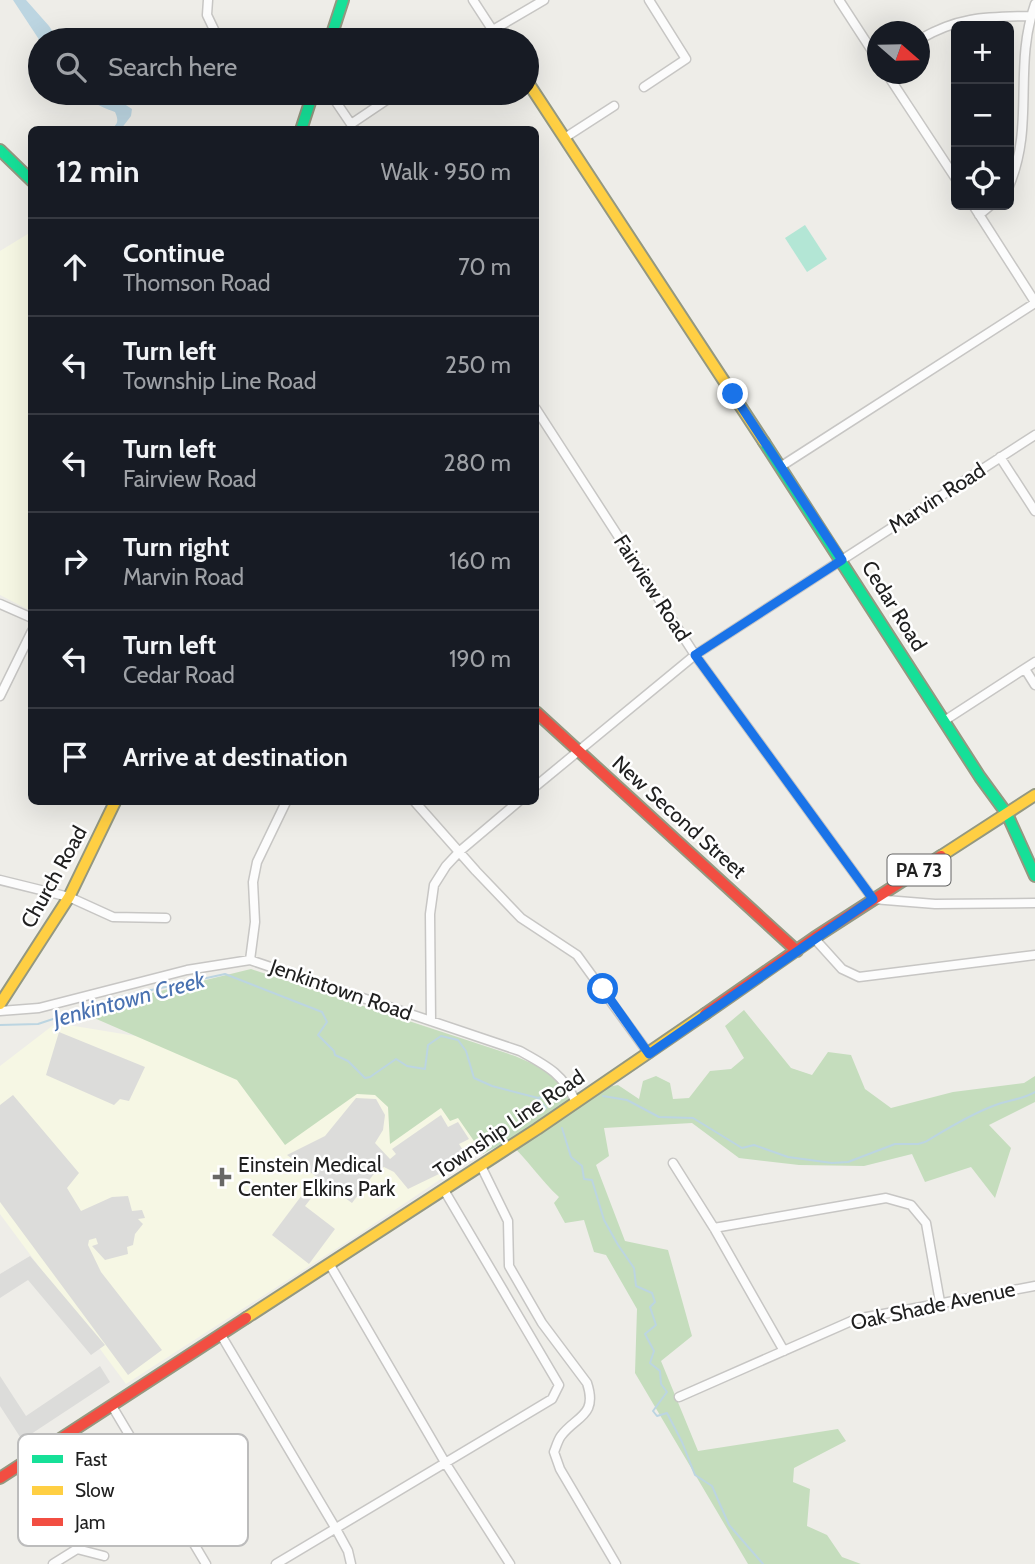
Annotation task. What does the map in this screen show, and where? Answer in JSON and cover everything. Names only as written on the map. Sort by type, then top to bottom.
[{"type":"street","points":[[208,0],[207,15],[213,28]]},
{"type":"street","points":[[334,28],[343,0]]},
{"type":"street","points":[[473,0],[491,28]]},
{"type":"street","points":[[495,28],[544,0]]},
{"type":"street","points":[[644,87],[686,59],[649,0]]},
{"type":"street","points":[[839,0],[867,44]]},
{"type":"street","points":[[1033,99],[1027,48],[1035,4]]},
{"type":"street","points":[[930,33],[969,18],[1031,16]]},
{"type":"street","points":[[894,84],[951,171]]},
{"type":"street","name":"Cedar Road","points":[[539,99],[1007,814],[1035,876]]},
{"type":"street","points":[[302,126],[309,105]]},
{"type":"street","points":[[338,105],[352,126]]},
{"type":"street","points":[[354,126],[381,105]]},
{"type":"street","points":[[566,138],[614,106]]},
{"type":"street","points":[[1014,178],[1023,163],[1032,133]]},
{"type":"street","points":[[0,150],[28,177]]},
{"type":"street","points":[[780,467],[1035,302],[976,210]]},
{"type":"street","points":[[979,215],[984,210]]},
{"type":"street","name":"Fairview Road","points":[[539,414],[695,655],[873,899]]},
{"type":"street","name":"Marvin Road","points":[[539,783],[695,655],[1035,435]]},
{"type":"street","points":[[1000,457],[1035,511]]},
{"type":"street","points":[[0,604],[28,616]]},
{"type":"street","points":[[0,696],[28,639]]},
{"type":"street","points":[[944,721],[1035,662]]},
{"type":"street","points":[[1025,669],[1035,685]]},
{"type":"street","name":"New Second Street","points":[[539,715],[797,951]]},
{"type":"street","name":"Township Line Road","points":[[68,1434],[481,1166],[649,1054],[814,938],[1035,795]]},
{"type":"street","name":"Church Road","points":[[0,1004],[69,897],[114,805]]},
{"type":"street","points":[[250,960],[255,922],[253,882],[257,862],[285,805]]},
{"type":"street","points":[[418,805],[521,918],[577,955],[649,1054]]},
{"type":"street","points":[[431,1021],[430,914],[434,885],[460,851],[514,805]]},
{"type":"street","points":[[0,880],[69,897],[113,917],[166,918]]},
{"type":"street","points":[[873,899],[935,904],[1035,903]]},
{"type":"street","points":[[814,938],[842,969],[859,977],[1035,955]]},
{"type":"street","name":"Jenkintown Road","points":[[0,1011],[40,1007],[187,970],[250,960],[520,1051],[555,1070],[568,1084],[576,1102]]},
{"type":"street","points":[[673,1163],[714,1228],[784,1351]]},
{"type":"street","points":[[481,1166],[508,1221],[509,1266],[542,1323],[587,1383],[590,1394],[587,1413],[561,1436],[554,1452],[560,1469],[616,1564]]},
{"type":"street","points":[[276,1564],[552,1399],[559,1385],[444,1190]]},
{"type":"street","points":[[714,1228],[886,1198],[911,1205],[926,1223],[940,1302]]},
{"type":"street","points":[[330,1265],[446,1464],[510,1564]]},
{"type":"street","name":"Oak Shade Avenue","points":[[679,1397],[856,1319],[1035,1286]]},
{"type":"street","points":[[221,1335],[336,1529],[348,1551],[351,1564]]},
{"type":"street","points":[[112,1406],[129,1434]]},
{"type":"street","name":"Township Line Road","points":[[0,1478],[18,1466]]},
{"type":"street","points":[[195,1546],[206,1564]]},
{"type":"street","points":[[53,1564],[77,1549],[104,1556]]},
{"type":"shaded area","points":[[28,234],[28,609],[0,595],[0,251]]},
{"type":"shaded area","name":"Einstein Medical Center Elkins Park","points":[[56,1023],[160,1040],[455,1107],[499,1140],[126,1384],[0,1214],[0,1066]]},
{"type":"shaded area","points":[[59,1032],[145,1067],[129,1101],[120,1099],[114,1105],[46,1075]]},
{"type":"shaded area","points":[[13,1095],[79,1173],[67,1188],[81,1211],[112,1197],[128,1196],[132,1211],[142,1210],[145,1218],[138,1219],[143,1224],[135,1234],[133,1245],[127,1247],[128,1254],[105,1260],[92,1246],[98,1244],[96,1238],[89,1240],[88,1245],[101,1272],[162,1350],[128,1375],[0,1202],[0,1105]]},
{"type":"shaded area","points":[[356,1098],[376,1099],[385,1115],[383,1130],[375,1143],[390,1159],[396,1154],[392,1149],[441,1115],[448,1127],[458,1122],[469,1139],[459,1144],[466,1155],[439,1174],[408,1189],[394,1172],[384,1167],[376,1171],[352,1203],[287,1155],[325,1136]]},
{"type":"shaded area","points":[[308,1187],[316,1192],[305,1206],[335,1229],[309,1264],[272,1235]]},
{"type":"shaded area","points":[[30,1256],[105,1345],[91,1355],[28,1280],[0,1298],[0,1274]]},
{"type":"shaded area","points":[[100,1366],[110,1382],[31,1434],[18,1434],[0,1406],[0,1376],[26,1416]]},
{"type":"green space","points":[[805,225],[827,259],[807,272],[785,238]]},
{"type":"green space","points":[[251,969],[515,1056],[549,1071],[568,1094],[618,1085],[639,1099],[643,1081],[656,1076],[670,1083],[673,1099],[689,1098],[710,1071],[731,1069],[744,1058],[725,1026],[744,1010],[791,1068],[812,1075],[828,1052],[851,1055],[865,1089],[891,1108],[953,1092],[1024,1083],[1035,1076],[1035,1102],[989,1125],[1011,1148],[995,1198],[971,1167],[925,1182],[912,1154],[864,1166],[799,1165],[739,1158],[692,1123],[604,1128],[609,1156],[596,1165],[625,1241],[668,1250],[692,1336],[661,1361],[698,1451],[838,1429],[846,1441],[794,1468],[793,1482],[810,1489],[807,1526],[827,1535],[842,1557],[861,1564],[748,1564],[635,1373],[637,1309],[606,1255],[594,1252],[584,1220],[565,1223],[554,1203],[559,1197],[507,1141],[483,1154],[458,1118],[450,1121],[441,1108],[390,1144],[388,1107],[375,1095],[357,1094],[285,1145],[237,1080],[78,1011]]},
{"type":"water","points":[[13,0],[26,0],[50,28],[31,28]]},
{"type":"water","points":[[98,105],[124,105],[132,109],[131,116],[123,126],[115,126],[115,112]]},
{"type":"waterway","points":[[114,105],[121,109]]},
{"type":"waterway","name":"Jenkintown Creek","points":[[0,1025],[38,1024],[119,997],[225,974],[322,1012],[327,1022],[318,1035],[335,1055],[348,1061],[365,1078],[396,1059],[407,1066],[425,1069],[428,1045],[441,1036],[458,1040],[466,1051],[474,1078],[492,1086],[538,1098],[562,1090]]},
{"type":"waterway","name":"Jenkintown Creek","points":[[603,1096],[627,1100],[659,1117],[693,1118],[742,1148],[754,1145],[788,1157],[832,1163],[848,1162],[895,1144],[925,1142],[984,1110],[1035,1092]]},
{"type":"waterway","points":[[538,1099],[546,1108]]},
{"type":"waterway","points":[[562,1128],[571,1157],[582,1166],[584,1179],[592,1180],[604,1220],[634,1268],[636,1286],[652,1293],[655,1302],[650,1307],[656,1325],[645,1334],[654,1351],[650,1363],[660,1371],[661,1384],[667,1392],[653,1411],[657,1416],[667,1413],[695,1475],[712,1486],[729,1525],[763,1564]]},
{"type":"traffic: fast","points":[[334,28],[343,0]]},
{"type":"traffic: fast","points":[[302,126],[309,105]]},
{"type":"traffic: fast","points":[[0,150],[28,177]]},
{"type":"traffic: fast","points":[[764,442],[980,777],[1007,814],[1035,876]]},
{"type":"traffic: slow","points":[[539,99],[764,442]]},
{"type":"traffic: slow","points":[[941,856],[1035,795]]},
{"type":"traffic: slow","points":[[0,1004],[69,897],[114,805]]},
{"type":"traffic: slow","points":[[246,1318],[537,1129],[705,1014]]},
{"type":"traffic: jam","points":[[539,715],[797,951]]},
{"type":"traffic: jam","points":[[705,1014],[814,938],[941,856]]},
{"type":"traffic: jam","points":[[68,1434],[246,1318]]},
{"type":"traffic: jam","points":[[0,1478],[18,1466]]},
{"type":"place","name":"Einstein Medical Center Elkins Park","points":[[222,1177]]},
{"type":"route","points":[[603,989],[649,1054],[873,899],[695,655],[842,560],[733,394]]}]
